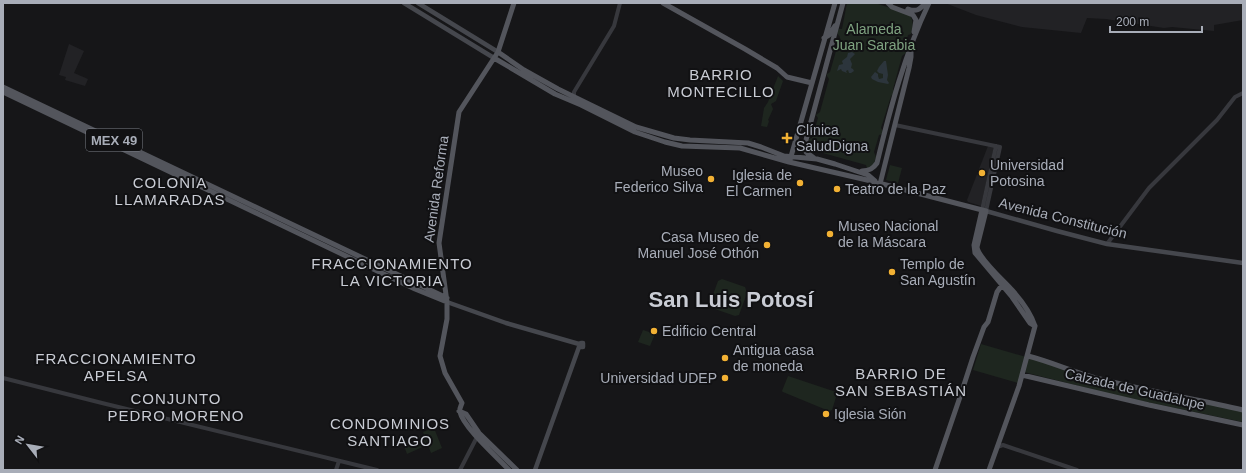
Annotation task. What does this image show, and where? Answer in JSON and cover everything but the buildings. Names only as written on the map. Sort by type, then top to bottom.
[{"type":"main road","points":[[404,3],[555,94],[581,105],[635,132],[682,146],[740,148],[790,160],[807,158]]},
{"type":"main road","points":[[418,3],[498,52],[524,70],[558,89],[574,94],[636,127],[650,132],[682,139],[748,143],[784,156],[790,160]]},
{"type":"main road","name":"Avenida Reforma","points":[[509,470],[462,419],[459,411],[462,403],[445,373],[440,356],[447,319],[447,300],[439,243],[459,112],[498,52],[514,3]]},
{"type":"main road","points":[[663,3],[752,53],[777,68],[787,77],[812,84]]},
{"type":"main road","points":[[790,160],[834,3]]},
{"type":"main road","points":[[843,3],[805,147],[806,152],[810,156],[857,170],[868,175],[878,183],[895,125],[911,56],[916,25],[915,17],[909,13],[892,7],[887,3]]},
{"type":"main road","points":[[887,3],[917,11],[925,3]]},
{"type":"main road","points":[[857,170],[871,170],[877,163],[904,66],[929,3]]},
{"type":"main road","points":[[824,38],[829,35],[842,10]]},
{"type":"main road","name":"MEX 49","points":[[3,87],[394,276]]},
{"type":"main road","name":"MEX 49","points":[[3,92],[459,306],[506,323],[579,345],[535,470]]},
{"type":"main road","points":[[888,151],[887,146],[890,130],[890,114]]},
{"type":"main road","points":[[799,128],[800,133],[795,152],[799,156],[817,159]]},
{"type":"main road","name":"Avenida Constitución","points":[[790,160],[984,210],[1108,244],[1243,263]]},
{"type":"main road","points":[[984,210],[974,251],[1002,283],[1030,323],[1035,326],[1028,356],[1010,414],[989,470]]},
{"type":"main road","points":[[935,470],[973,357],[984,327],[988,322],[997,292],[1002,283]]},
{"type":"main road","name":"Calzada de Guadalupe","points":[[1028,356],[1098,379],[1243,410]]},
{"type":"main road","name":"Calzada de Guadalupe","points":[[1022,375],[1149,405],[1243,425]]},
{"type":"main road","name":"Avenida Reforma","points":[[478,435],[518,470]]},
{"type":"street","points":[[574,94],[614,26],[620,3]]},
{"type":"street","points":[[1108,244],[1149,188],[1217,120],[1235,97],[1243,93]]},
{"type":"street","points":[[895,125],[998,146],[984,210]]},
{"type":"street","points":[[3,378],[377,470]]},
{"type":"street","points":[[460,470],[478,435]]},
{"type":"street","points":[[997,447],[1003,445],[1078,470]]},
{"type":"street","points":[[336,470],[339,461]]},
{"type":"shaded area","points":[[945,3],[1243,3],[1243,20],[1214,25],[1214,31],[1172,27],[1164,28],[1106,19],[1087,18],[1081,33],[1022,27],[976,15]]},
{"type":"shaded area","points":[[69,44],[84,51],[74,73],[88,79],[85,86],[65,80],[66,77],[59,75]]},
{"type":"shaded area","points":[[852,52],[855,54],[850,59],[852,64],[851,68],[854,71],[849,73],[848,70],[846,71],[847,73],[841,69],[837,71],[839,65],[843,64],[842,61],[847,57],[848,53]]},
{"type":"shaded area","points":[[884,61],[886,61],[888,84],[878,82],[871,77],[875,72],[878,74],[879,79],[883,78],[883,74],[877,71]]},
{"type":"shaded area","name":"Universidad Potosina","points":[[988,146],[994,147],[981,206],[968,202],[967,200]]},
{"type":"green space","name":"Alameda Juan Sarabia","points":[[847,3],[875,3],[909,14],[913,26],[911,34],[908,35],[904,48],[906,53],[902,56],[893,89],[893,95],[891,96],[881,128],[883,131],[882,134],[879,135],[874,152],[876,157],[873,167],[867,168],[866,165],[812,150],[811,152],[808,149],[809,139],[812,138],[818,118],[816,115],[820,112],[829,79],[827,74],[830,72],[840,37],[837,33],[839,29],[842,29]]},
{"type":"green space","points":[[778,76],[783,81],[776,101],[771,104],[773,109],[768,120],[767,127],[761,126],[764,108],[768,102]]},
{"type":"green space","points":[[890,165],[902,168],[898,183],[886,180]]},
{"type":"green space","points":[[722,279],[745,287],[747,293],[739,315],[735,316],[712,308],[710,303],[718,281]]},
{"type":"green space","points":[[643,330],[655,334],[650,346],[638,342]]},
{"type":"green space","points":[[981,344],[1026,357],[1018,383],[973,370]]},
{"type":"green space","points":[[1028,357],[1098,381],[1243,411],[1243,422],[1122,397],[1024,372]]},
{"type":"green space","points":[[788,376],[836,392],[837,394],[832,410],[829,411],[783,392],[782,391]]},
{"type":"green space","points":[[434,428],[442,448],[431,453],[423,432]]},
{"type":"green space","points":[[423,435],[427,445],[407,454],[403,443]]},
{"type":"place","name":"Clínica SaludDigna","points":[[787,138]]},
{"type":"place","name":"Universidad Potosina","points":[[982,173]]},
{"type":"place","name":"Museo Federico Silva","points":[[711,179]]},
{"type":"place","name":"Iglesia de El Carmen","points":[[800,183]]},
{"type":"place","name":"Teatro de la Paz","points":[[837,189]]},
{"type":"place","name":"Museo Nacional de la Máscara","points":[[830,234]]},
{"type":"place","name":"Casa Museo de Manuel José Othón","points":[[767,245]]},
{"type":"place","name":"Templo de San Agustín","points":[[892,272]]},
{"type":"place","name":"Edificio Central","points":[[654,331]]},
{"type":"place","name":"Antigua casa de moneda","points":[[725,358]]},
{"type":"place","name":"Universidad UDEP","points":[[725,378]]},
{"type":"place","name":"Iglesia Sión","points":[[826,414]]},
{"type":"district","name":"BARRIO MONTECILLO","points":[[721,84]]},
{"type":"district","name":"COLONIA LLAMARADAS","points":[[170,192]]},
{"type":"district","name":"FRACCIONAMIENTO LA VICTORIA","points":[[392,272]]},
{"type":"district","name":"San Luis Potosí","points":[[731,299]]},
{"type":"district","name":"FRACCIONAMIENTO APELSA","points":[[116,368]]},
{"type":"district","name":"BARRIO DE SAN SEBASTIÁN","points":[[901,382]]},
{"type":"district","name":"CONJUNTO PEDRO MORENO","points":[[176,408]]},
{"type":"district","name":"CONDOMINIOS SANTIAGO","points":[[390,432]]}]
